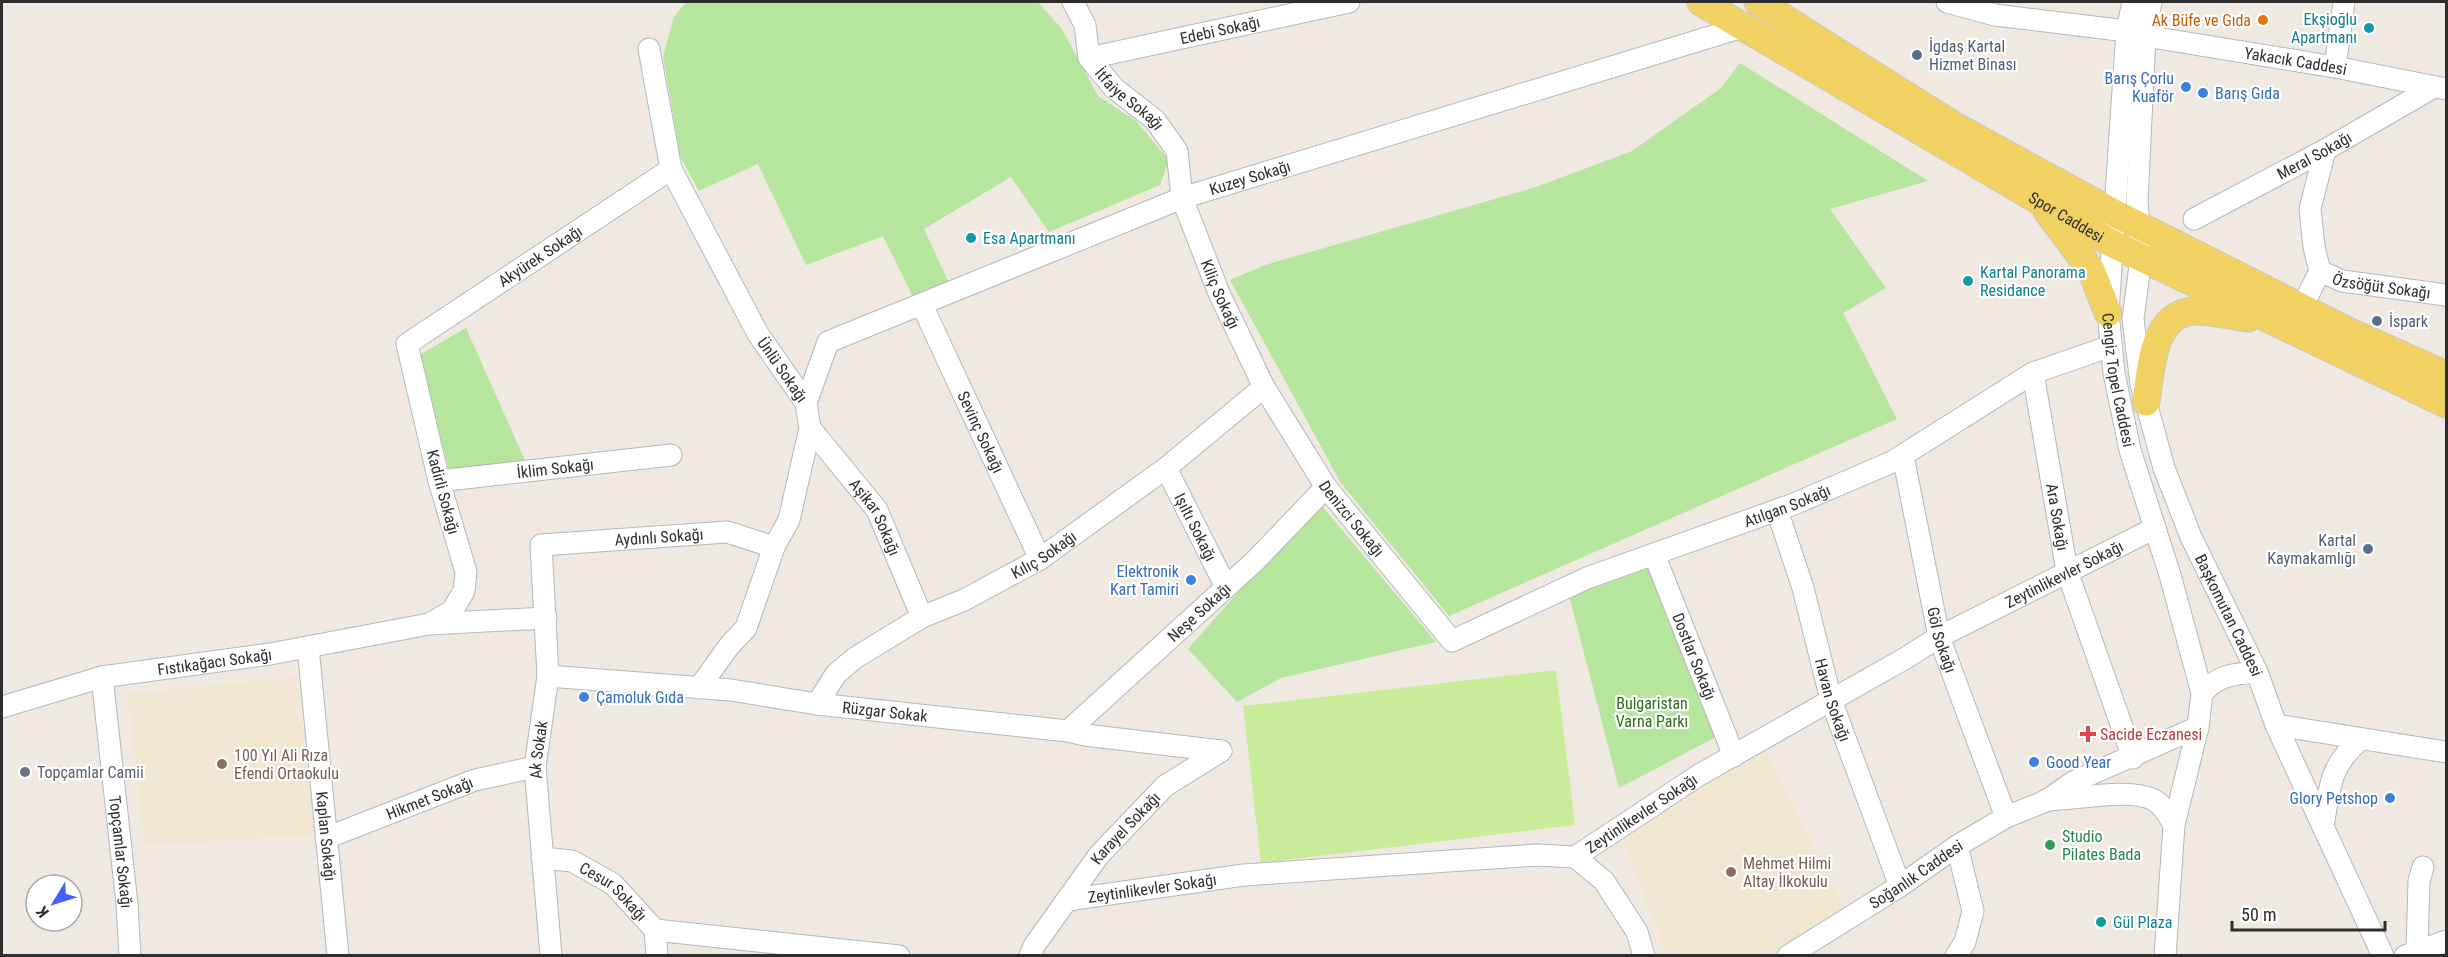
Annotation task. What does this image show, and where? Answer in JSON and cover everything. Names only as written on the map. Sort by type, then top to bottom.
[{"type":"main road","name":"Spor Caddesi","points":[[1701,2],[1746,26],[2111,243],[2446,404]]},
{"type":"main road","name":"Spor Caddesi","points":[[1758,2],[1953,125],[2126,219],[2350,332],[2446,375]]},
{"type":"main road","points":[[2041,203],[2091,270],[2108,313]]},
{"type":"main road","points":[[2146,402],[2154,350],[2160,335],[2184,313],[2194,311],[2275,321]]},
{"type":"street","name":"İtfaiye Sokağı","points":[[1073,2],[1085,25],[1089,58],[1114,88],[1155,120],[1177,151],[1182,198]]},
{"type":"street","name":"Edebi Sokağı","points":[[1089,58],[1306,6],[1349,2]]},
{"type":"street","name":"Yakacık Caddesi","points":[[1947,2],[1995,15],[2136,34],[2335,67],[2440,88]]},
{"type":"street","points":[[2133,2],[2136,34]]},
{"type":"street","points":[[2136,34],[2151,2]]},
{"type":"street","points":[[2335,67],[2344,2]]},
{"type":"street","name":"Kuzey Sokağı","points":[[806,403],[828,342],[1182,198],[1746,26]]},
{"type":"street","name":"Cengiz Topel Caddesi","points":[[2136,34],[2126,219],[2140,258]]},
{"type":"street","name":"Ünlü Sokağı","points":[[649,49],[671,169],[758,334],[806,403],[810,428],[789,520],[774,547],[746,628],[729,646],[699,688]]},
{"type":"street","name":"Meral Sokağı","points":[[2194,219],[2440,88]]},
{"type":"street","points":[[2302,307],[2320,271],[2312,235],[2310,209],[2325,150]]},
{"type":"street","name":"Akyürek Sokağı","points":[[408,344],[671,169]]},
{"type":"street","name":"Kiliç Sokağı","points":[[1182,198],[1220,293],[1264,387]]},
{"type":"street","name":"Cengiz Topel Caddesi","points":[[2126,219],[2111,243],[2108,313],[2114,373],[2130,450],[2170,575],[2202,693],[2198,727],[2174,825],[2161,954]]},
{"type":"street","name":"Başkomutan Caddesi","points":[[2140,258],[2133,319],[2141,384],[2164,468],[2191,537],[2257,672],[2276,725],[2383,956]]},
{"type":"street","name":"Özsöğüt Sokağı","points":[[2320,271],[2342,281],[2446,295]]},
{"type":"street","name":"Sevinç Sokağı","points":[[922,305],[1040,559]]},
{"type":"street","name":"Kadirli Sokağı","points":[[408,344],[439,481],[466,572],[464,591],[452,611],[429,624]]},
{"type":"street","name":"Atılgan Sokağı","points":[[1452,641],[1587,578],[1777,510],[1903,456],[2033,373],[2111,346]]},
{"type":"street","name":"Ara Sokağı","points":[[2033,373],[2067,571],[2133,758]]},
{"type":"street","name":"Kılıç Sokağı","points":[[817,704],[836,674],[849,663],[922,617],[964,600],[1040,559],[1166,468],[1264,387]]},
{"type":"street","name":"Denizci Sokağı","points":[[1264,387],[1326,487],[1452,641]]},
{"type":"street","name":"Aşikar Sokağı","points":[[810,428],[878,510],[922,617]]},
{"type":"street","name":"İklim Sokağı","points":[[439,481],[671,455]]},
{"type":"street","name":"Göl Sokağı","points":[[1903,456],[1939,637],[2006,817]]},
{"type":"street","name":"Işıltı Sokağı","points":[[1166,468],[1226,587]]},
{"type":"street","name":"Neşe Sokağı","points":[[1068,731],[1255,561],[1326,487]]},
{"type":"street","name":"Havan Sokağı","points":[[1777,510],[1803,588],[1830,700],[1900,886]]},
{"type":"street","name":"Zeytinlikevler Sokağı","points":[[1067,900],[1244,875],[1537,855],[1575,857],[1699,775],[1939,637],[2155,528]]},
{"type":"street","name":"Aydınlı Sokağı","points":[[541,545],[727,532],[774,547]]},
{"type":"street","name":"Ak Sokak","points":[[541,545],[548,676],[535,767],[550,956]]},
{"type":"street","name":"Dostlar Sokağı","points":[[1654,554],[1734,756]]},
{"type":"street","points":[[429,624],[546,618]]},
{"type":"street","name":"Fıstıkağacı Sokağı","points":[[2,707],[102,677],[308,647],[429,624]]},
{"type":"street","name":"Kaplan Sokağı","points":[[308,647],[338,956]]},
{"type":"street","points":[[2202,693],[2212,682],[2226,676],[2257,672]]},
{"type":"street","name":"Rüzgar Sokak","points":[[548,676],[731,690],[817,704],[1068,731],[1084,735],[1221,751]]},
{"type":"street","name":"Topçamlar Sokağı","points":[[102,677],[127,904],[130,956]]},
{"type":"street","points":[[2276,725],[2446,752]]},
{"type":"street","name":"Soğanlık Caddesi","points":[[1788,956],[1900,886],[1957,846],[2006,817],[2046,801],[2073,782],[2133,758],[2198,727]]},
{"type":"street","points":[[2323,826],[2333,772],[2346,752],[2361,739]]},
{"type":"street","name":"Karayel Sokağı","points":[[1030,956],[1034,946],[1099,855],[1165,786],[1221,751]]},
{"type":"street","name":"Hikmet Sokağı","points":[[326,838],[475,780],[535,767]]},
{"type":"street","name":"Soğanlık Caddesi","points":[[2046,801],[2073,800],[2111,794],[2153,800],[2165,810],[2174,825]]},
{"type":"street","points":[[1956,956],[1965,942],[1973,911],[1957,846]]},
{"type":"street","points":[[1575,857],[1604,881],[1637,932],[1644,956]]},
{"type":"street","name":"Cesur Sokağı","points":[[542,858],[572,861],[614,884],[655,930],[657,956]]},
{"type":"street","points":[[2423,867],[2419,881],[2411,953],[2446,941]]},
{"type":"street","points":[[655,930],[899,956]]},
{"type":"shaded area","name":"100 Yıl Ali Rıza Efendi Ortaokulu","points":[[296,677],[319,834],[145,846],[128,694]]},
{"type":"shaded area","name":"Mehmet Hilmi Altay İlkokulu","points":[[1763,746],[1847,911],[1768,955],[1667,955],[1620,833]]},
{"type":"green space","points":[[686,2],[1038,2],[1062,29],[1098,96],[1136,121],[1169,160],[1160,185],[1049,232],[1011,177],[924,229],[948,281],[913,297],[883,236],[806,265],[758,164],[699,191],[680,156],[663,56],[674,17]]},
{"type":"green space","points":[[1740,63],[1928,181],[1830,209],[1886,288],[1843,313],[1897,419],[1449,616],[1341,483],[1230,280],[1265,265],[1536,187],[1632,151],[1721,88]]},
{"type":"green space","points":[[466,328],[527,465],[451,478],[421,363],[421,354]]},
{"type":"green space","points":[[1321,505],[1436,642],[1281,678],[1237,702],[1188,649],[1255,573]]},
{"type":"green space","name":"Bulgaristan Varna Parkı","points":[[1646,563],[1718,736],[1619,788],[1569,595]]},
{"type":"green space","points":[[1556,670],[1575,825],[1261,863],[1243,706]]},
{"type":"place","name":"Ak Büfe ve Gıda","points":[[2263,20]]},
{"type":"place","name":"Ekşioğlu Apartmanı","points":[[2369,28]]},
{"type":"place","name":"İgdaş Kartal Hizmet Binası","points":[[1917,55]]},
{"type":"place","name":"Barış Çorlu Kuaför","points":[[2186,87]]},
{"type":"place","name":"Barış Gıda","points":[[2203,93]]},
{"type":"place","name":"Esa Apartmanı","points":[[971,238]]},
{"type":"place","name":"Kartal Panorama Residance","points":[[1968,281]]},
{"type":"place","name":"İspark","points":[[2377,321]]},
{"type":"place","name":"Kartal Kaymakamlığı","points":[[2368,549]]},
{"type":"place","name":"Elektronik Kart Tamiri","points":[[1191,580]]},
{"type":"place","name":"Çamoluk Gıda","points":[[584,697]]},
{"type":"place","name":"Sacide Eczanesi","points":[[2088,734]]},
{"type":"place","name":"Good Year","points":[[2034,762]]},
{"type":"place","name":"100 Yıl Ali Rıza Efendi Ortaokulu","points":[[222,764]]},
{"type":"place","name":"Topçamlar Camii","points":[[25,772]]},
{"type":"place","name":"Glory Petshop","points":[[2390,798]]},
{"type":"place","name":"Studio Pilates Bada","points":[[2050,845]]},
{"type":"place","name":"Mehmet Hilmi Altay İlkokulu","points":[[1731,872]]},
{"type":"place","name":"Gül Plaza","points":[[2101,922]]}]
